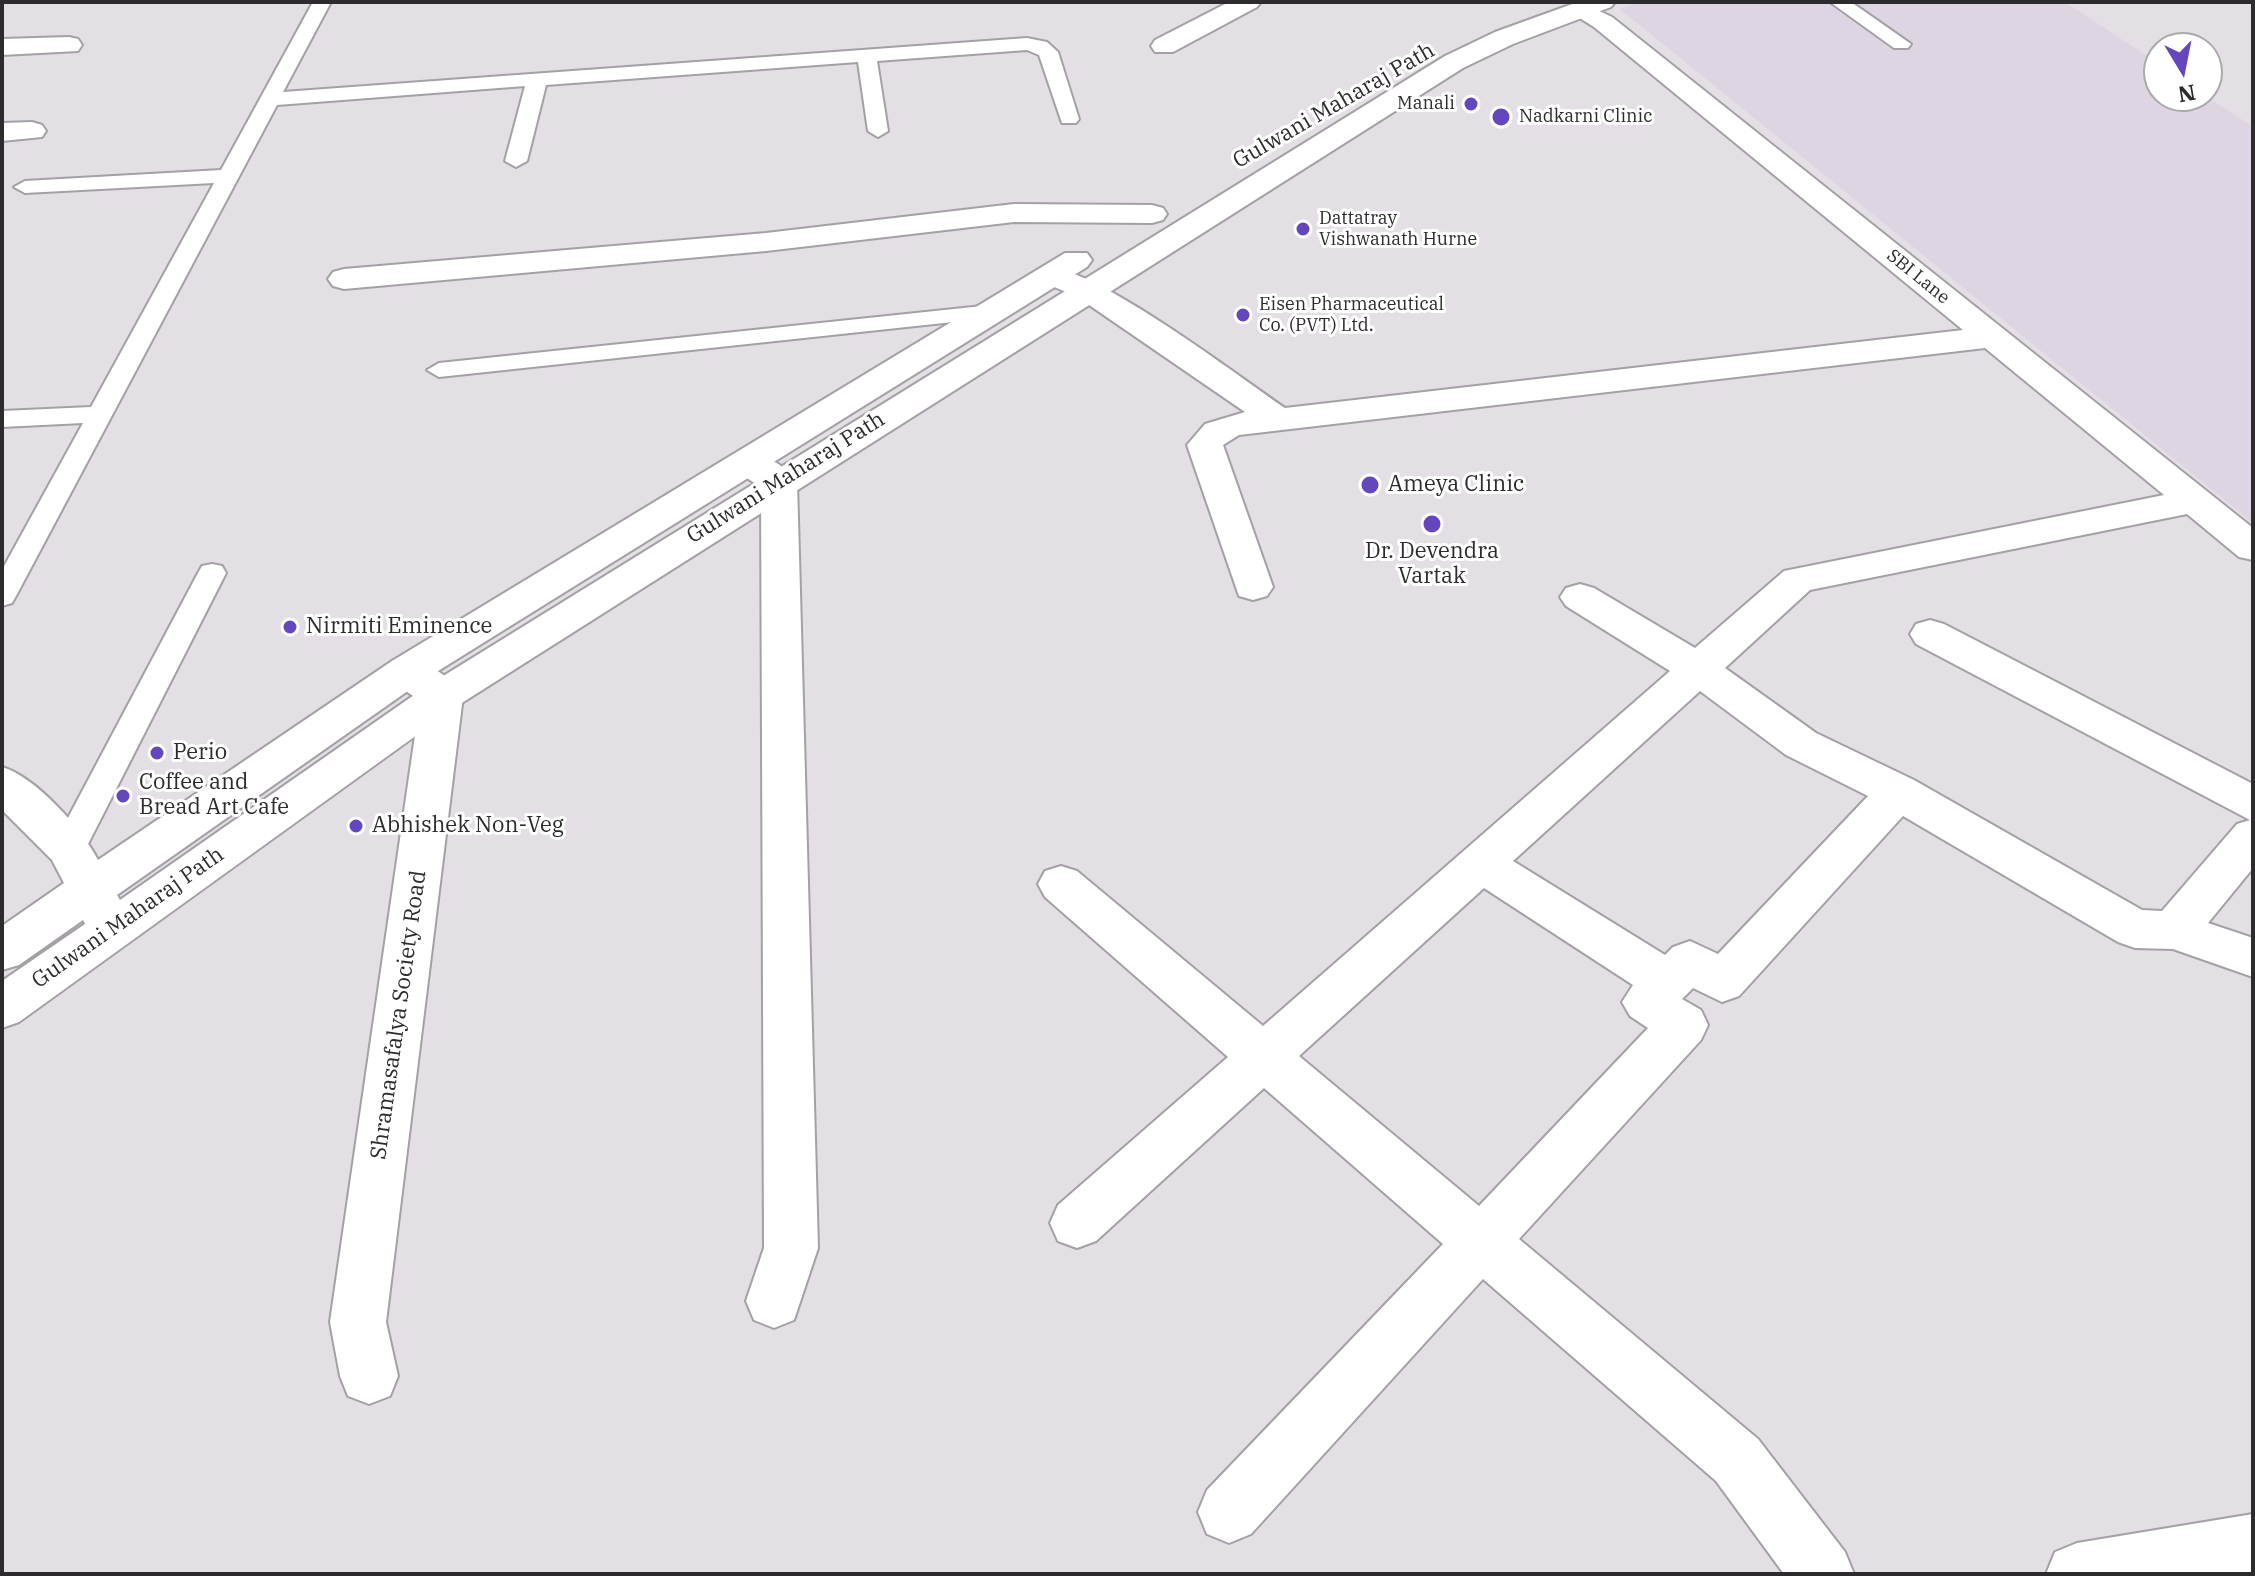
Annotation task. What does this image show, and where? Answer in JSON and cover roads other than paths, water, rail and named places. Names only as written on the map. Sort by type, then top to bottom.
[{"type":"street","points":[[1164,46],[1248,2]]},
{"type":"street","name":"Gulwani Maharaj Path","points":[[763,472],[992,312],[1152,214],[1425,51],[1477,26],[1543,2]]},
{"type":"street","name":"Gulwani Maharaj Path","points":[[2,951],[91,889],[763,472],[1087,289],[1454,62],[1580,5]]},
{"type":"street","name":"SBI Lane","points":[[1580,5],[2253,548]]},
{"type":"street","points":[[2,47],[69,45]]},
{"type":"street","points":[[2,132],[32,131]]},
{"type":"street","points":[[344,279],[766,242],[1014,213],[1152,214]]},
{"type":"street","points":[[1053,275],[1087,289],[1278,419]]},
{"type":"street","points":[[1253,587],[1205,445],[1209,437],[1221,429],[1278,419],[1992,337]]},
{"type":"street","points":[[763,472],[791,1248],[774,1301]]},
{"type":"street","points":[[1077,1223],[1798,580],[2194,501]]},
{"type":"street","points":[[1580,597],[1700,670],[1801,744],[1898,792],[2135,929],[2174,930],[2253,958]]},
{"type":"street","points":[[1930,634],[2253,804]]},
{"type":"street","name":"Gulwani Maharaj Path","points":[[2,1008],[112,929],[424,684]]},
{"type":"street","name":"Shramasafalya Society Road","points":[[369,1376],[358,1322],[424,684]]},
{"type":"street","points":[[2,783],[69,848],[112,929]]},
{"type":"street","points":[[1229,1512],[1683,1025],[1647,1002],[1690,961],[1722,982],[1898,792]]},
{"type":"street","points":[[2174,930],[2253,836]]},
{"type":"street","points":[[1482,864],[1668,982]]},
{"type":"street","points":[[1061,884],[1737,1460],[1823,1574]]},
{"type":"street","points":[[2077,1574],[2253,1545]]},
{"type":"lane","points":[[2,596],[322,2]]},
{"type":"lane","points":[[1839,2],[1901,44]]},
{"type":"lane","points":[[270,99],[1027,44],[1040,46],[1048,52],[1069,119]]},
{"type":"lane","points":[[867,56],[878,131]]},
{"type":"lane","points":[[516,161],[537,80]]},
{"type":"lane","points":[[25,187],[228,176]]},
{"type":"lane","points":[[439,370],[992,312]]},
{"type":"lane","points":[[2,419],[100,414]]},
{"type":"lane","points":[[69,848],[212,573]]},
{"type":"place","name":"Manali","points":[[1471,104]]},
{"type":"place","name":"Nadkarni Clinic","points":[[1501,117]]},
{"type":"place","name":"Dattatray Vishwanath Hurne","points":[[1303,229]]},
{"type":"place","name":"Eisen Pharmaceutical Co. (PVT) Ltd.","points":[[1243,315]]},
{"type":"place","name":"Ameya Clinic","points":[[1370,485]]},
{"type":"place","name":"Dr. Devendra Vartak","points":[[1432,524]]},
{"type":"place","name":"Nirmiti Eminence","points":[[290,627]]},
{"type":"place","name":"Perio","points":[[157,753]]},
{"type":"place","name":"Coffee and Bread Art Cafe","points":[[123,796]]},
{"type":"place","name":"Abhishek Non-Veg","points":[[356,826]]}]
